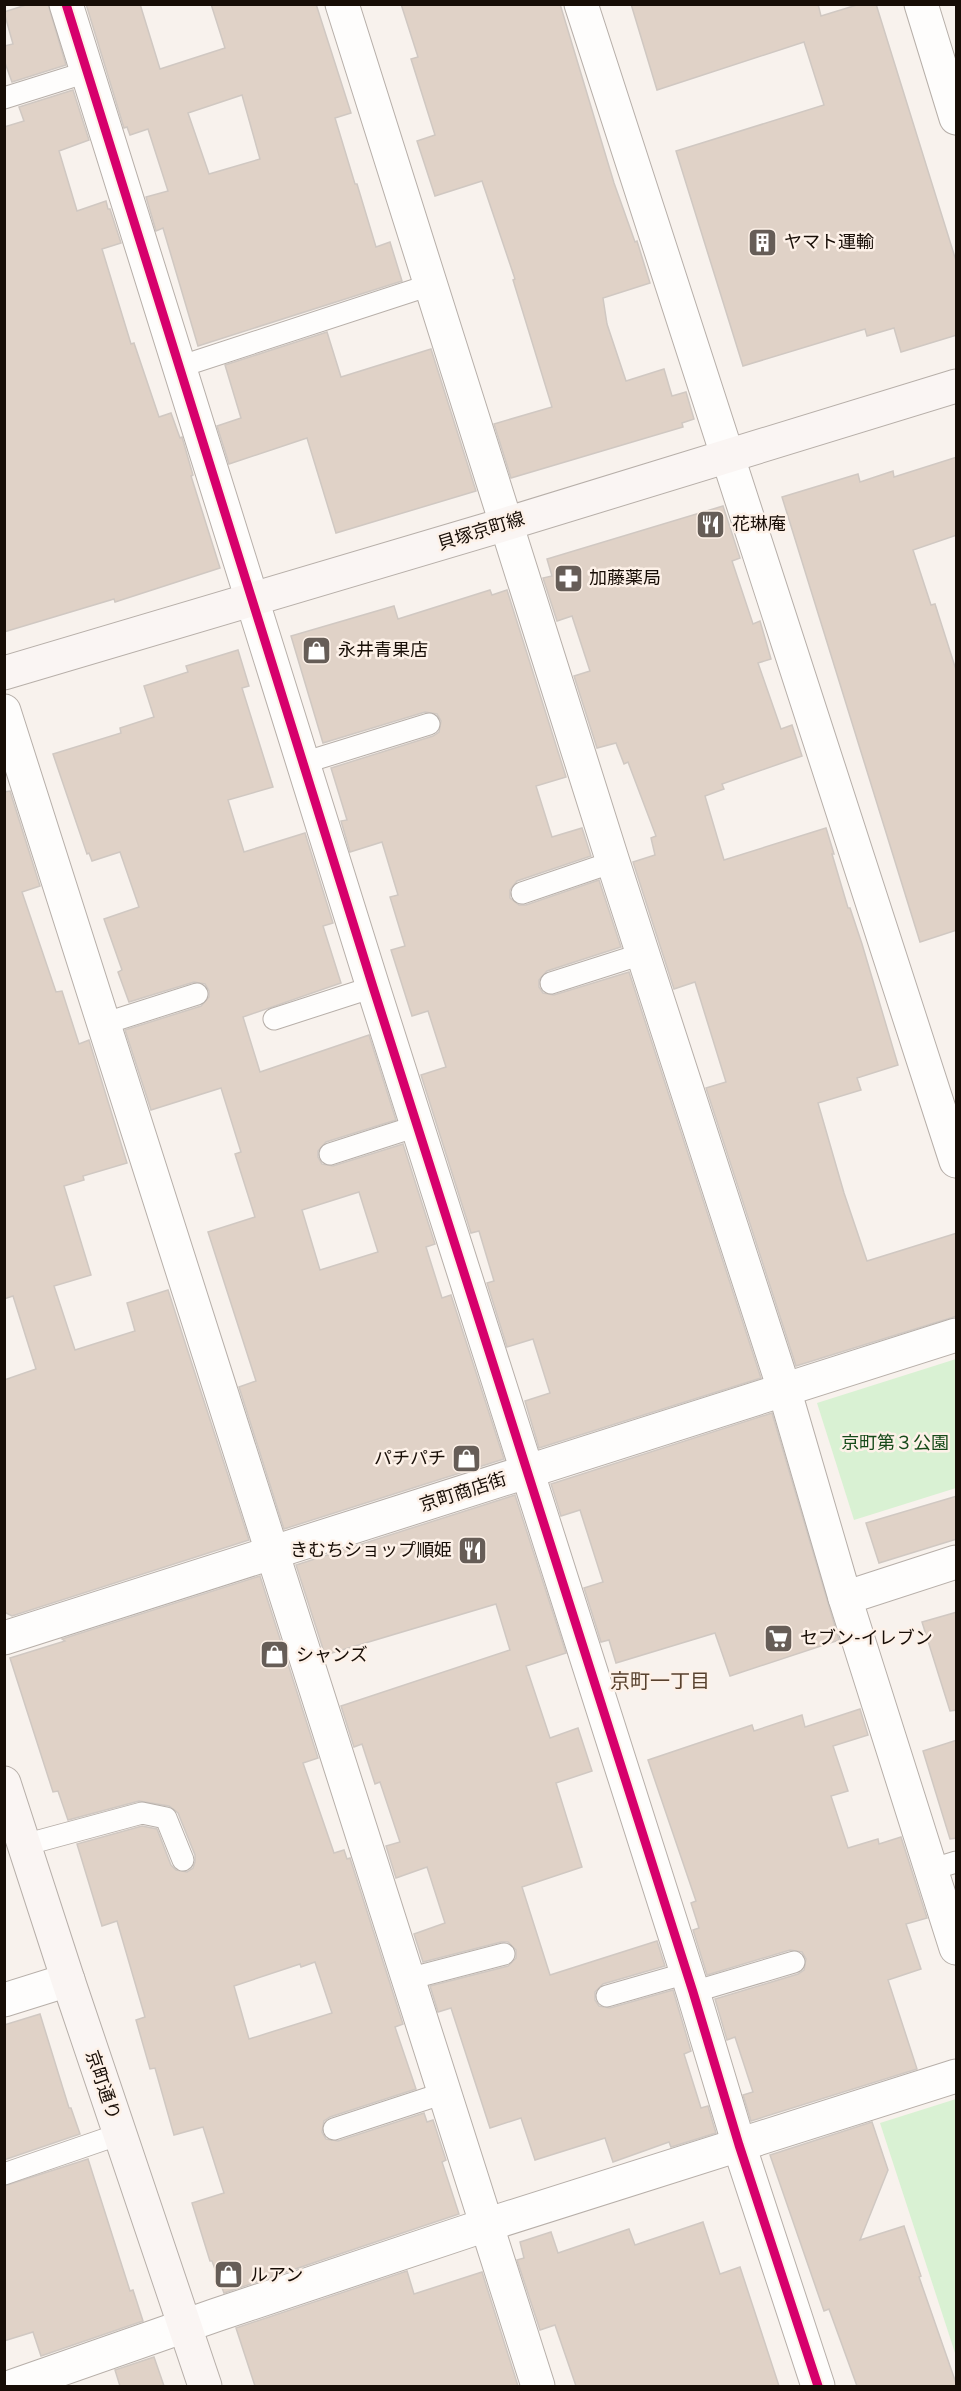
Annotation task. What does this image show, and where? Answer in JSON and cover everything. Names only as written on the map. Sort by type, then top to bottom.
[{"type":"street","points":[[66,4],[526,1472],[690,1983],[739,2145],[818,2386]]},
{"type":"street","points":[[342,4],[642,954],[784,1389],[845,1598],[943,1866],[957,1948]]},
{"type":"street","points":[[581,4],[957,1161]]},
{"type":"street","points":[[921,4],[957,118]]},
{"type":"street","name":"貝塚京町線","points":[[4,673],[506,524],[957,386]]},
{"type":"street","points":[[4,711],[538,2386]]},
{"type":"street","name":"京町商店街","points":[[4,1638],[957,1335]]},
{"type":"street","points":[[845,1598],[957,1562]]},
{"type":"street","name":"京町通り","points":[[4,1784],[205,2386]]},
{"type":"street","points":[[4,2000],[68,1980]]},
{"type":"street","points":[[13,2386],[486,2225],[957,2076]]},
{"type":"lane","points":[[4,98],[87,72]]},
{"type":"lane","points":[[179,367],[430,285]]},
{"type":"lane","points":[[303,763],[429,724]]},
{"type":"lane","points":[[522,893],[613,862]]},
{"type":"lane","points":[[550,983],[642,954]]},
{"type":"lane","points":[[274,1019],[373,987]]},
{"type":"lane","points":[[104,1023],[196,994]]},
{"type":"lane","points":[[330,1154],[417,1126]]},
{"type":"lane","points":[[24,1845],[142,1813],[166,1818],[183,1860]]},
{"type":"lane","points":[[408,1979],[504,1954]]},
{"type":"lane","points":[[607,1996],[690,1983],[794,1962]]},
{"type":"lane","points":[[334,2129],[444,2093]]},
{"type":"lane","points":[[4,2174],[120,2134]]},
{"type":"green space","name":"京町第３公園","points":[[956,1359],[956,1488],[854,1520],[817,1403]]},
{"type":"green space","points":[[956,2099],[956,2356],[880,2123]]},
{"type":"building","points":[[29,4],[48,4],[66,65],[12,82],[4,60],[4,46],[13,44],[4,12]]},
{"type":"building","points":[[86,4],[140,4],[160,69],[225,48],[211,4],[316,4],[351,113],[335,118],[355,184],[357,184],[376,247],[390,242],[402,281],[198,346],[163,228],[156,231],[146,197],[168,191],[148,129],[130,135],[127,127],[124,128]],"holes":[[[242,95],[260,159],[209,174],[188,113]]]},
{"type":"building","points":[[401,4],[560,4],[614,183],[635,242],[637,241],[650,283],[603,298],[607,324],[626,381],[664,369],[672,396],[686,392],[694,419],[682,423],[683,427],[511,478],[494,424],[552,407],[513,280],[515,279],[482,181],[435,196],[417,141],[435,135],[411,59],[418,57]]},
{"type":"building","points":[[631,4],[818,4],[821,16],[860,4],[876,4],[957,264],[957,335],[901,352],[894,328],[867,336],[865,329],[743,366],[676,151],[824,105],[804,42],[657,90]]},
{"type":"building","points":[[73,90],[89,140],[59,151],[77,211],[106,201],[110,209],[121,243],[102,249],[131,344],[134,343],[159,417],[171,413],[180,438],[182,437],[193,475],[191,476],[220,568],[115,602],[114,599],[4,632],[4,127],[24,121],[19,107]]},
{"type":"building","points":[[327,332],[341,377],[431,349],[476,491],[336,533],[307,438],[229,464],[217,426],[241,418],[225,365]]},
{"type":"building","points":[[957,457],[957,535],[913,550],[931,605],[935,604],[957,673],[957,930],[920,942],[782,497],[858,474],[860,482],[893,471],[894,477]]},
{"type":"building","points":[[723,506],[740,558],[732,561],[753,624],[760,621],[771,659],[758,663],[781,729],[792,725],[802,756],[722,784],[724,789],[705,796],[724,860],[826,828],[848,908],[850,908],[862,944],[898,1065],[857,1078],[861,1090],[818,1103],[844,1193],[867,1261],[957,1233],[957,1316],[796,1366],[706,1088],[726,1082],[695,982],[674,989],[633,862],[655,855],[651,838],[656,836],[628,762],[624,764],[616,743],[597,748],[574,676],[590,671],[572,616],[557,621],[543,578],[552,576],[547,559]]},
{"type":"building","points":[[490,590],[492,595],[507,590],[566,777],[536,786],[552,837],[582,828],[591,856],[517,881],[510,890],[510,898],[519,905],[526,905],[599,880],[621,947],[547,971],[539,980],[539,987],[543,993],[554,995],[629,972],[761,1378],[539,1448],[525,1401],[550,1393],[533,1339],[507,1347],[487,1283],[494,1281],[479,1231],[471,1233],[421,1075],[446,1067],[428,1011],[412,1016],[391,950],[405,946],[390,897],[398,895],[382,842],[350,852],[341,821],[347,820],[331,768],[433,736],[439,732],[441,721],[437,714],[425,712],[323,743],[291,636],[394,606],[398,619]]},
{"type":"building","points":[[238,650],[249,686],[242,688],[273,787],[228,800],[244,852],[305,833],[333,923],[323,926],[341,983],[243,1017],[260,1072],[369,1035],[396,1120],[326,1142],[318,1151],[318,1157],[322,1164],[333,1166],[403,1144],[435,1244],[426,1247],[442,1298],[451,1295],[504,1459],[284,1529],[239,1387],[256,1381],[208,1232],[255,1217],[235,1154],[241,1152],[221,1088],[151,1110],[125,1030],[201,1006],[209,997],[209,991],[205,984],[194,982],[129,1002],[118,972],[122,970],[104,919],[139,907],[120,852],[92,861],[89,853],[87,854],[53,754],[121,733],[120,728],[154,717],[144,686],[188,672],[186,666]],"holes":[[[359,1192],[378,1252],[320,1270],[302,1210]]]},
{"type":"building","points":[[10,791],[40,886],[22,892],[56,992],[62,991],[79,1044],[89,1040],[127,1163],[83,1176],[84,1180],[64,1186],[91,1275],[54,1286],[75,1350],[135,1331],[127,1303],[168,1290],[249,1540],[12,1616],[4,1612],[4,1380],[36,1369],[13,1296],[4,1299],[4,792]]},
{"type":"building","points":[[772,1413],[839,1640],[730,1676],[715,1633],[616,1663],[609,1640],[601,1642],[584,1588],[603,1582],[580,1510],[561,1516],[551,1484]]},
{"type":"building","points":[[515,1495],[566,1653],[526,1666],[550,1738],[578,1728],[592,1771],[556,1783],[582,1867],[522,1887],[550,1975],[657,1941],[665,1966],[603,1984],[595,1992],[595,2000],[599,2006],[610,2008],[673,1990],[691,2051],[684,2054],[701,2108],[708,2106],[716,2133],[671,2147],[669,2142],[613,2162],[605,2138],[535,2160],[521,2118],[490,2128],[451,2008],[438,2012],[430,1986],[508,1966],[516,1958],[516,1950],[508,1942],[501,1942],[423,1962],[414,1934],[445,1923],[427,1867],[396,1878],[386,1846],[400,1842],[380,1782],[375,1784],[362,1744],[354,1747],[341,1706],[510,1650],[496,1604],[325,1655],[296,1565]]},
{"type":"building","points":[[957,1496],[957,1539],[879,1563],[866,1523]]},
{"type":"building","points":[[260,1576],[318,1758],[303,1763],[334,1853],[344,1850],[347,1859],[350,1858],[403,2024],[395,2027],[416,2089],[330,2117],[324,2121],[322,2132],[326,2139],[338,2141],[424,2113],[427,2122],[433,2120],[446,2160],[442,2162],[459,2214],[224,2293],[212,2261],[210,2261],[192,2203],[224,2193],[203,2127],[174,2135],[155,2068],[150,2069],[136,2020],[145,2017],[117,1921],[102,1926],[77,1844],[142,1826],[157,1829],[171,1865],[176,1870],[187,1872],[193,1868],[195,1855],[178,1813],[169,1806],[139,1801],[68,1820],[58,1791],[53,1792],[10,1658],[65,1641],[62,1639]],"holes":[[[315,1962],[332,2013],[249,2039],[234,1986],[300,1964],[301,1967]]]},
{"type":"building","points":[[957,1612],[957,1710],[950,1711],[922,1622]]},
{"type":"building","points":[[860,1709],[868,1735],[833,1746],[848,1791],[831,1796],[848,1848],[878,1839],[879,1844],[901,1837],[927,1918],[906,1924],[921,1969],[888,1980],[917,2069],[751,2121],[743,2095],[753,2092],[735,2037],[727,2040],[715,1999],[798,1974],[804,1970],[806,1959],[802,1952],[790,1950],[707,1975],[693,1930],[699,1928],[691,1903],[696,1901],[648,1760],[752,1725],[754,1731],[802,1715],[805,1727]]},
{"type":"building","points":[[957,1740],[957,1838],[950,1839],[923,1751]]},
{"type":"building","points":[[40,2014],[69,2108],[71,2108],[80,2134],[4,2160],[4,2025]]},
{"type":"building","points":[[872,2122],[888,2170],[860,2240],[904,2226],[957,2386],[857,2386],[829,2309],[824,2311],[770,2155]]},
{"type":"building","points":[[88,2159],[130,2291],[133,2290],[143,2321],[41,2356],[33,2332],[4,2341],[4,2186]]},
{"type":"building","points":[[703,2222],[720,2274],[740,2267],[779,2386],[576,2386],[555,2325],[540,2330],[517,2260],[524,2258],[520,2242],[551,2232],[558,2253],[629,2229],[635,2245]]},
{"type":"building","points":[[407,2271],[414,2294],[482,2272],[518,2386],[255,2386],[236,2328]]},
{"type":"building","points":[[154,2357],[164,2386],[120,2386],[115,2370]]},
{"type":"cycle path","points":[[66,4],[373,987],[693,1992],[739,2145],[818,2386]]},
{"type":"place","name":"ヤマト運輸","points":[[763,242]]},
{"type":"place","name":"花琳庵","points":[[711,524]]},
{"type":"place","name":"加藤薬局","points":[[568,578]]},
{"type":"place","name":"永井青果店","points":[[317,650]]},
{"type":"place","name":"パチパチ","points":[[467,1458]]},
{"type":"place","name":"きむちショップ順姫","points":[[473,1550]]},
{"type":"place","name":"セブン-イレブン","points":[[779,1638]]},
{"type":"place","name":"シャンズ","points":[[275,1655]]},
{"type":"place","name":"ルアン","points":[[229,2275]]},
{"type":"district","name":"京町一丁目","points":[[660,1681]]}]
